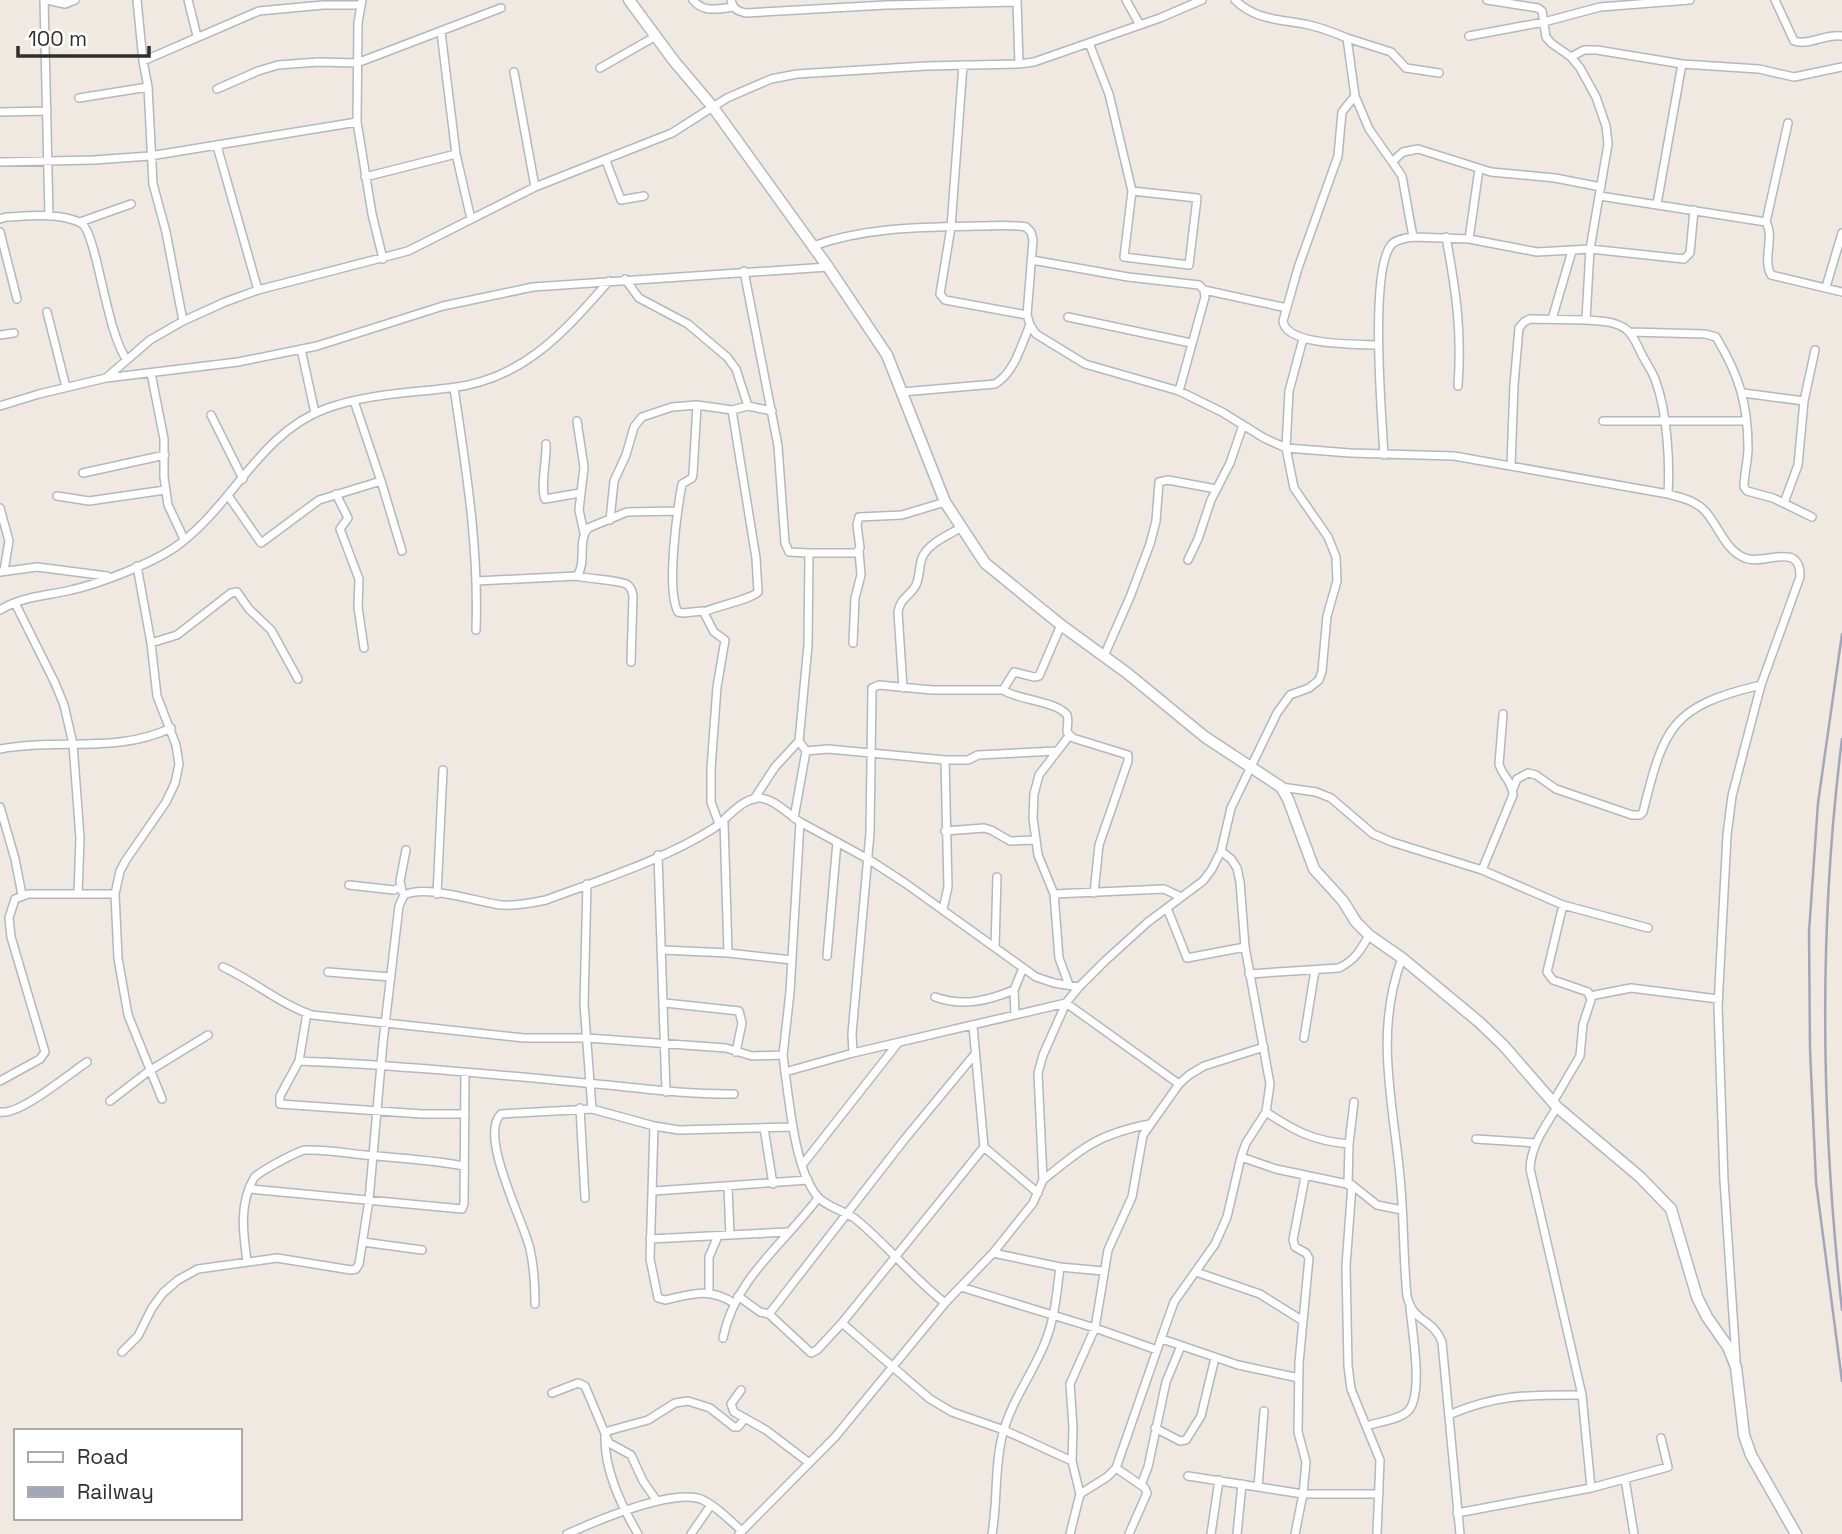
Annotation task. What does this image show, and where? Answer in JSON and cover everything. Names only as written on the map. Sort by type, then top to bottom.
[{"type":"main road","points":[[629,0],[712,106],[828,267],[887,355],[945,502],[985,564],[1205,737],[1281,787],[1289,799],[1314,869],[1343,901],[1356,922],[1504,1046],[1555,1104],[1630,1168],[1671,1209],[1697,1297],[1728,1347],[1736,1367],[1744,1435],[1765,1483],[1796,1534]]},
{"type":"street","points":[[49,216],[45,0],[65,4],[75,0]]},
{"type":"street","points":[[137,0],[148,87],[153,184],[166,232],[183,321]]},
{"type":"street","points":[[188,0],[197,36]]},
{"type":"street","points":[[258,0],[259,11]]},
{"type":"street","points":[[693,0],[697,6],[707,9],[732,4],[738,11],[746,13],[885,2],[1017,1],[1020,64]]},
{"type":"street","points":[[790,11],[791,0]]},
{"type":"street","points":[[1126,0],[1140,25]]},
{"type":"street","points":[[106,378],[150,340],[183,321],[258,290],[383,259],[436,239],[535,187],[672,133],[712,106],[771,79],[797,74],[1020,64],[1089,43],[1202,0]]},
{"type":"street","points":[[1235,0],[1245,10],[1258,16],[1313,26],[1391,52],[1406,68],[1439,73]]},
{"type":"street","points":[[1487,0],[1538,8],[1542,11],[1546,37],[1571,57],[1588,80],[1606,126],[1608,144],[1590,248],[1586,320]]},
{"type":"street","points":[[1469,36],[1544,22],[1600,7],[1690,0]]},
{"type":"street","points":[[1774,0],[1794,41],[1805,42],[1832,35],[1842,36]]},
{"type":"street","points":[[143,61],[259,11],[361,3],[357,63],[358,122],[365,177],[383,259]]},
{"type":"street","points":[[217,89],[278,65],[357,63],[501,8]]},
{"type":"street","points":[[441,32],[456,154],[471,219]]},
{"type":"street","points":[[600,68],[656,36]]},
{"type":"street","points":[[1347,38],[1355,96],[1369,129],[1402,176],[1413,237]]},
{"type":"street","points":[[1089,43],[1110,94],[1132,191],[1124,257],[1189,265],[1197,198],[1132,191]]},
{"type":"street","points":[[1571,57],[1584,50],[1597,50],[1682,64],[1759,69],[1794,77],[1842,67]]},
{"type":"street","points":[[1657,204],[1682,64]]},
{"type":"street","points":[[963,65],[951,227],[940,290],[941,298],[1027,315]]},
{"type":"street","points":[[513,72],[535,187]]},
{"type":"street","points":[[79,98],[148,87]]},
{"type":"street","points":[[1355,96],[1342,112],[1338,156],[1298,268],[1283,321],[1284,328],[1289,333],[1303,339],[1378,345]]},
{"type":"street","points":[[0,112],[47,111]]},
{"type":"street","points":[[0,162],[150,156],[358,122]]},
{"type":"street","points":[[1788,124],[1766,222],[1770,232],[1769,272],[1842,292]]},
{"type":"street","points":[[217,146],[258,290]]},
{"type":"street","points":[[1393,161],[1403,152],[1418,149],[1479,169],[1555,178],[1601,187]]},
{"type":"street","points":[[365,177],[456,154]]},
{"type":"street","points":[[606,161],[621,200],[644,196]]},
{"type":"street","points":[[1469,239],[1479,169]]},
{"type":"street","points":[[1600,196],[1766,222]]},
{"type":"street","points":[[0,219],[6,216],[49,216],[80,222],[131,204]]},
{"type":"street","points":[[1384,455],[1378,345],[1380,296],[1388,251],[1392,244],[1413,237],[1446,237],[1537,252],[1590,248],[1684,259],[1690,253],[1694,210]]},
{"type":"street","points":[[80,222],[89,233],[115,340],[127,360]]},
{"type":"street","points":[[813,246],[860,233],[951,227],[1026,227],[1033,240],[1027,315],[1030,325],[1036,334],[1085,364],[1179,391],[1286,447],[1384,455],[1454,456],[1668,494],[1693,502],[1702,509],[1729,545],[1743,558],[1753,560],[1790,557],[1798,561],[1801,568],[1800,577],[1761,685],[1730,809],[1727,835],[1718,999],[1723,1167],[1736,1367]]},
{"type":"street","points":[[0,232],[17,299]]},
{"type":"street","points":[[1826,287],[1842,233]]},
{"type":"street","points":[[1446,237],[1459,306],[1458,386]]},
{"type":"street","points":[[1552,319],[1572,250]]},
{"type":"street","points":[[1032,260],[1093,272],[1199,285],[1204,290],[1287,308]]},
{"type":"street","points":[[0,406],[106,378],[238,362],[301,349],[484,296],[533,287],[828,267]]},
{"type":"street","points":[[744,271],[778,446],[786,549],[789,552],[809,553],[852,554],[859,551]]},
{"type":"street","points":[[625,279],[639,298],[688,324],[727,357],[736,369],[748,406]]},
{"type":"street","points":[[0,610],[15,603],[86,586],[160,556],[184,539],[229,497],[284,433],[315,413],[354,401],[401,392],[454,388],[517,367],[543,350],[566,330],[609,280]]},
{"type":"street","points":[[1179,391],[1205,298],[1204,290]]},
{"type":"street","points":[[47,312],[66,387]]},
{"type":"street","points":[[1068,317],[1191,343]]},
{"type":"street","points":[[1511,465],[1514,374],[1519,328],[1524,321],[1586,320],[1620,325],[1630,332],[1656,379],[1670,470],[1668,494]]},
{"type":"street","points":[[902,392],[995,384],[1010,370],[1030,325]]},
{"type":"street","points":[[1630,332],[1705,334],[1716,337],[1739,378],[1742,393],[1748,445],[1744,487],[1812,517]]},
{"type":"street","points":[[0,335],[14,333]]},
{"type":"street","points":[[567,1534],[657,1502],[689,1496],[711,1505],[741,1533],[835,1437],[945,1303],[993,1253],[1033,1203],[1043,1180],[1038,1073],[1042,1055],[1066,1003],[1079,987],[1148,922],[1203,881],[1221,851],[1231,808],[1250,765],[1284,701],[1290,695],[1315,685],[1322,671],[1327,616],[1337,581],[1336,557],[1328,537],[1294,488],[1286,447],[1289,391],[1303,339]]},
{"type":"street","points":[[301,349],[315,413]]},
{"type":"street","points":[[1784,503],[1798,465],[1804,401],[1815,350]]},
{"type":"street","points":[[151,373],[164,439],[168,505],[184,539]]},
{"type":"street","points":[[454,388],[469,481],[477,581],[476,630]]},
{"type":"street","points":[[1742,393],[1804,401]]},
{"type":"street","points":[[354,401],[402,551]]},
{"type":"street","points":[[610,520],[614,481],[626,455],[634,427],[642,417],[672,407],[697,405],[732,410],[748,406],[772,411]]},
{"type":"street","points":[[697,405],[693,474],[692,478],[682,484],[674,538],[675,607],[683,614],[704,612],[732,601],[752,597],[758,592],[756,558],[732,410]]},
{"type":"street","points":[[211,415],[243,479]]},
{"type":"street","points":[[577,576],[581,569],[584,533],[580,520],[584,467],[578,421]]},
{"type":"street","points":[[1603,421],[1746,421]]},
{"type":"street","points":[[1188,560],[1216,489],[1230,463],[1243,425]]},
{"type":"street","points":[[546,444],[547,463],[543,492],[545,499],[580,493]]},
{"type":"street","points":[[83,473],[164,455]]},
{"type":"street","points":[[1104,656],[1150,544],[1156,520],[1159,482],[1168,480],[1216,489]]},
{"type":"street","points":[[229,497],[261,543],[318,500],[381,481]]},
{"type":"street","points":[[57,496],[89,501],[166,490]]},
{"type":"street","points":[[336,494],[348,518],[341,526],[340,534],[359,579],[358,607],[364,648]]},
{"type":"street","points":[[853,643],[855,598],[861,575],[857,524],[859,517],[909,514],[945,502]]},
{"type":"street","points":[[0,508],[9,541],[2,572],[37,568],[109,577]]},
{"type":"street","points":[[584,533],[588,528],[627,512],[677,511]]},
{"type":"street","points":[[903,688],[898,612],[900,605],[917,583],[923,556],[928,549],[962,527]]},
{"type":"street","points":[[754,799],[775,768],[799,741],[808,645],[809,553]]},
{"type":"street","points":[[137,566],[151,643],[157,696],[162,713],[171,728],[179,764],[175,783],[166,802],[120,871],[115,894],[122,989],[128,1016],[162,1099]]},
{"type":"street","points":[[477,581],[577,576],[626,583],[633,596],[631,662]]},
{"type":"street","points":[[151,643],[177,635],[231,593],[237,592],[249,610],[271,630],[298,679]]},
{"type":"street","points":[[15,603],[55,683],[64,705],[73,744],[80,838],[78,894]]},
{"type":"street","points":[[704,612],[714,632],[725,640],[717,687],[711,802],[721,823],[727,953]]},
{"type":"street","points":[[1003,690],[1012,673],[1016,671],[1039,676],[1061,625]]},
{"type":"street","points":[[853,1053],[852,1034],[868,859],[872,688],[878,685],[1003,690],[1009,694],[1041,701],[1064,712],[1068,717],[1069,736]]},
{"type":"street","points":[[1482,870],[1517,779],[1528,773],[1576,797],[1632,815],[1640,815],[1662,746],[1689,710],[1709,699],[1761,685]]},
{"type":"street","points":[[1503,714],[1499,764],[1513,789]]},
{"type":"street","points":[[0,749],[35,744],[125,743],[143,740],[171,728]]},
{"type":"street","points":[[1069,736],[1039,775],[1034,794],[1034,839],[1043,870],[1054,894],[1059,958],[1069,985]]},
{"type":"street","points":[[1069,736],[1126,753],[1129,758],[1099,845],[1094,894]]},
{"type":"street","points":[[799,741],[806,751],[797,820],[792,960],[783,1055],[792,1126],[808,1180],[818,1198],[847,1213],[922,1285],[945,1303]]},
{"type":"street","points":[[806,751],[828,749],[945,760],[968,760],[978,755],[1056,751]]},
{"type":"street","points":[[943,909],[948,887],[945,760]]},
{"type":"street","points":[[437,894],[443,771]]},
{"type":"street","points":[[1281,787],[1316,792],[1342,806],[1373,834],[1392,842],[1482,870],[1563,905],[1648,928]]},
{"type":"street","points":[[349,885],[437,894],[505,905],[527,905],[587,884],[702,836],[736,809],[754,799],[763,798],[868,859],[943,909],[1036,977],[1079,987]]},
{"type":"street","points":[[0,807],[22,895]]},
{"type":"street","points":[[945,831],[984,828],[1010,841],[1034,839]]},
{"type":"street","points":[[827,956],[837,842]]},
{"type":"street","points":[[122,1352],[138,1336],[163,1293],[178,1280],[198,1269],[277,1258],[351,1270],[356,1269],[359,1264],[369,1199],[376,1110],[405,850]]},
{"type":"street","points":[[1080,1494],[1116,1468],[1174,1302],[1215,1244],[1227,1217],[1246,1143],[1266,1111],[1270,1084],[1245,947],[1243,906],[1237,868],[1221,851]]},
{"type":"street","points":[[658,855],[666,1092]]},
{"type":"street","points":[[995,947],[998,877]]},
{"type":"street","points":[[587,884],[584,978],[592,1109]]},
{"type":"street","points":[[1054,894],[1164,889],[1181,897]]},
{"type":"street","points":[[0,1081],[40,1059],[46,1052],[11,937],[9,918],[15,900],[22,895],[115,894]]},
{"type":"street","points":[[1563,905],[1546,972],[1553,980],[1584,990],[1590,996]]},
{"type":"street","points":[[1167,908],[1187,958],[1245,947]]},
{"type":"street","points":[[1250,974],[1339,968],[1351,962],[1369,935]]},
{"type":"street","points":[[663,950],[792,960]]},
{"type":"street","points":[[1366,1426],[1405,1413],[1411,1405],[1415,1376],[1398,1154],[1387,1076],[1388,1006],[1402,958]]},
{"type":"street","points":[[223,967],[255,983],[286,1004],[307,1013],[524,1038],[587,1038],[726,1048],[752,1056],[783,1055]]},
{"type":"street","points":[[1015,1015],[1014,990],[1023,968]]},
{"type":"street","points":[[1304,1038],[1315,970]]},
{"type":"street","points":[[328,972],[391,977]]},
{"type":"street","points":[[1590,996],[1631,988],[1718,999]]},
{"type":"street","points":[[935,997],[962,1003],[979,1002],[1014,990]]},
{"type":"street","points":[[1590,996],[1583,1024],[1580,1056],[1535,1143],[1531,1156],[1533,1187],[1581,1395],[1587,1429],[1591,1488]]},
{"type":"street","points":[[665,1003],[739,1010],[742,1023],[736,1052]]},
{"type":"street","points":[[785,1072],[853,1053],[1066,1003],[1179,1084]]},
{"type":"street","points":[[307,1013],[299,1061],[279,1096],[280,1104],[422,1114],[465,1114]]},
{"type":"street","points":[[973,1026],[984,1147],[1038,1193]]},
{"type":"street","points":[[110,1101],[149,1071],[208,1035]]},
{"type":"street","points":[[803,1164],[899,1042]]},
{"type":"street","points":[[1069,1534],[1080,1494],[1072,1461],[1070,1384],[1095,1328],[1103,1271],[1115,1232],[1132,1197],[1143,1135],[1179,1084],[1204,1066],[1264,1047]]},
{"type":"street","points":[[769,1314],[975,1054]]},
{"type":"street","points":[[299,1061],[381,1065],[666,1092],[734,1094]]},
{"type":"street","points":[[0,1112],[11,1112],[87,1062]]},
{"type":"street","points":[[250,1189],[462,1209],[465,1073]]},
{"type":"street","points":[[1354,1102],[1349,1144],[1346,1266],[1348,1366],[1351,1389],[1380,1460],[1377,1534]]},
{"type":"street","points":[[535,1304],[530,1251],[525,1231],[498,1160],[496,1123],[501,1114],[580,1108],[654,1126],[708,1130],[792,1126]]},
{"type":"street","points":[[580,1108],[585,1198]]},
{"type":"street","points":[[1266,1111],[1291,1129],[1308,1137],[1349,1144]]},
{"type":"street","points":[[1043,1180],[1093,1141],[1129,1128],[1150,1124]]},
{"type":"street","points":[[654,1126],[654,1191],[650,1239],[651,1269],[659,1300],[709,1292],[736,1299],[769,1314],[811,1353],[842,1324],[984,1147]]},
{"type":"street","points":[[765,1128],[773,1184]]},
{"type":"street","points":[[1476,1139],[1535,1143]]},
{"type":"street","points":[[247,1261],[243,1213],[256,1175],[298,1152],[414,1158],[464,1166]]},
{"type":"street","points":[[1241,1157],[1305,1177],[1350,1185],[1377,1205],[1402,1210]]},
{"type":"street","points":[[1295,1534],[1306,1462],[1297,1432],[1309,1258],[1295,1247],[1293,1240],[1305,1177]]},
{"type":"street","points":[[654,1191],[808,1180]]},
{"type":"street","points":[[728,1187],[730,1235]]},
{"type":"street","points":[[723,1338],[726,1322],[736,1299],[766,1256],[818,1198]]},
{"type":"street","points":[[650,1239],[788,1232]]},
{"type":"street","points":[[709,1292],[709,1257],[718,1236]]},
{"type":"street","points":[[363,1242],[422,1251]]},
{"type":"street","points":[[993,1253],[1103,1271]]},
{"type":"street","points":[[992,1534],[998,1452],[1014,1402],[1046,1341],[1054,1316],[1060,1266]]},
{"type":"street","points":[[1196,1272],[1260,1294],[1303,1321]]},
{"type":"street","points":[[961,1287],[1157,1350]]},
{"type":"street","points":[[1410,1308],[1416,1316],[1438,1331],[1442,1342],[1451,1414],[1460,1534]]},
{"type":"street","points":[[842,1324],[930,1399],[952,1412],[1004,1430],[1072,1461]]},
{"type":"street","points":[[1162,1339],[1215,1358],[1299,1378]]},
{"type":"street","points":[[1141,1485],[1148,1467],[1166,1382],[1181,1346]]},
{"type":"street","points":[[1155,1428],[1180,1441],[1186,1440],[1201,1416],[1215,1358]]},
{"type":"street","points":[[552,1392],[573,1384],[584,1385],[605,1436],[614,1447],[631,1455],[657,1502]]},
{"type":"street","points":[[741,1390],[731,1408],[808,1462]]},
{"type":"street","points":[[1451,1414],[1505,1396],[1581,1395]]},
{"type":"street","points":[[638,1534],[626,1512],[607,1463],[605,1436],[613,1428],[648,1420],[681,1401],[695,1402],[710,1408],[734,1427],[738,1427],[745,1419]]},
{"type":"street","points":[[1258,1487],[1264,1411]]},
{"type":"street","points":[[1457,1513],[1591,1488],[1668,1467],[1661,1438]]},
{"type":"street","points":[[1116,1468],[1141,1485],[1147,1493],[1129,1534]]},
{"type":"street","points":[[1188,1476],[1303,1494],[1379,1494]]},
{"type":"street","points":[[1625,1479],[1634,1534]]},
{"type":"street","points":[[1211,1534],[1219,1480]]},
{"type":"street","points":[[1237,1534],[1242,1484]]},
{"type":"street","points":[[691,1534],[711,1505]]},
{"type":"railway","points":[[1842,634],[1818,803],[1809,932],[1810,1049],[1816,1182],[1842,1381]]},
{"type":"railway","points":[[1842,739],[1829,882],[1825,1024],[1830,1167],[1842,1310]]}]
